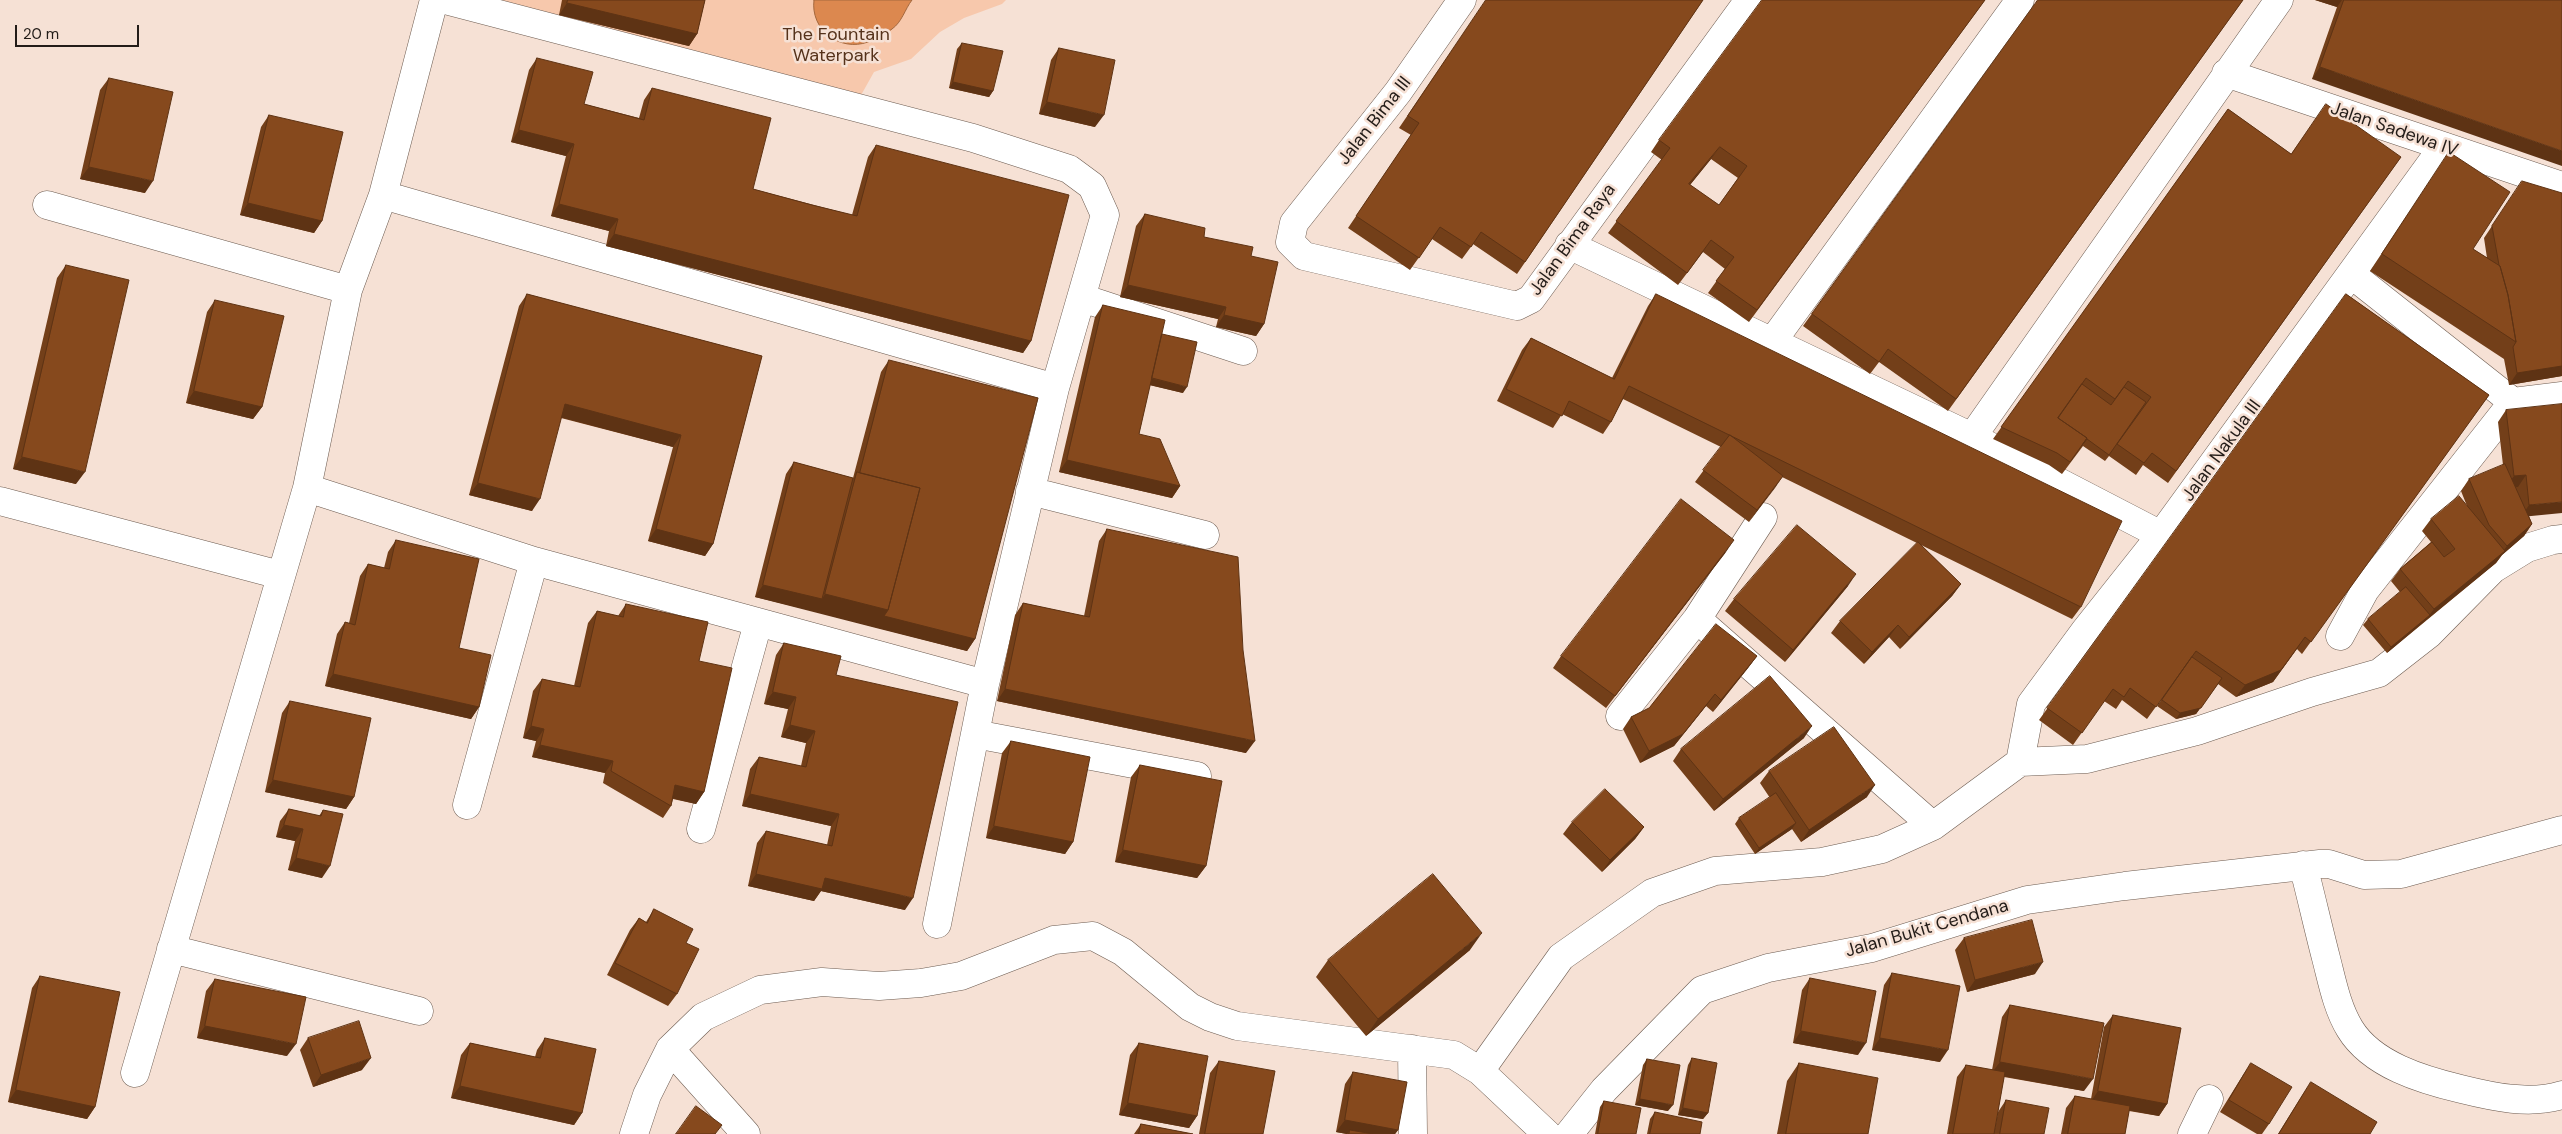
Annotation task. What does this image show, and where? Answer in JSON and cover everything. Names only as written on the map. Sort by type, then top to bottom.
[{"type":"street","points":[[135,1073],[307,488],[348,290],[384,195],[434,0]]},
{"type":"street","points":[[445,0],[973,138],[1069,169],[1092,186],[1105,214],[1055,388],[984,684],[937,924]]},
{"type":"street","name":"Jalan Bima III","points":[[1290,242],[1294,224],[1398,92],[1462,0]]},
{"type":"street","name":"Jalan Bima Raya","points":[[1290,242],[1304,256],[1517,306],[1531,299],[1749,0]]},
{"type":"street","points":[[1772,342],[2020,0]]},
{"type":"street","points":[[1972,437],[2279,0]]},
{"type":"street","name":"Jalan Sadewa IV","points":[[2226,73],[2562,186]]},
{"type":"street","name":"Jalan Nakula III","points":[[2020,762],[2031,704],[2084,632],[2161,535],[2443,147]]},
{"type":"street","points":[[384,195],[1055,388]]},
{"type":"street","points":[[46,205],[348,290]]},
{"type":"street","points":[[1569,245],[1972,437],[2161,535]]},
{"type":"street","points":[[2351,274],[2513,402]]},
{"type":"street","points":[[1082,298],[1244,350]]},
{"type":"street","points":[[2340,636],[2364,590],[2513,402],[2562,396]]},
{"type":"street","points":[[307,488],[534,561],[984,684]]},
{"type":"street","points":[[1030,491],[1205,535]]},
{"type":"street","points":[[0,501],[280,575]]},
{"type":"street","points":[[1620,716],[1697,619],[1763,517]]},
{"type":"street","points":[[1480,1071],[1561,957],[1652,893],[1715,870],[1822,862],[1882,849],[1933,826],[2020,762],[2096,756],[2198,731],[2312,692],[2378,673],[2429,634],[2493,570],[2527,548],[2562,539]]},
{"type":"street","points":[[467,805],[534,561]]},
{"type":"street","points":[[1697,619],[1933,826]]},
{"type":"street","points":[[701,828],[758,623]]},
{"type":"street","points":[[975,734],[1197,776]]},
{"type":"street","name":"Jalan Bukit Cendana","points":[[1569,1134],[1604,1090],[1702,990],[1768,968],[1872,948],[2027,900],[2312,865],[2329,864],[2364,875],[2401,874],[2562,830]]},
{"type":"street","points":[[2312,865],[2335,993],[2350,1029],[2366,1047],[2389,1063],[2435,1083],[2475,1092],[2532,1100],[2562,1095]]},
{"type":"street","points":[[634,1134],[647,1095],[670,1049],[703,1017],[760,990],[822,982],[879,986],[921,983],[961,976],[1054,940],[1094,936],[1123,952],[1190,1007],[1210,1017],[1236,1026],[1454,1055],[1480,1071],[1547,1134]]},
{"type":"street","points":[[171,949],[419,1011]]},
{"type":"street","points":[[670,1049],[746,1134]]},
{"type":"street","points":[[1412,1049],[1413,1134]]},
{"type":"street","points":[[2192,1134],[2209,1099]]},
{"type":"green space","name":"The Fountain Waterpark","points":[[470,0],[1006,0],[1002,4],[964,18],[940,32],[911,59],[874,72],[860,97]]},
{"type":"shaded area","points":[[814,0],[912,0],[898,23],[892,29],[868,42],[847,44],[829,36],[822,29],[814,11]]},
{"type":"building","points":[[568,0],[705,0],[697,34],[567,3]]},
{"type":"building","points":[[1486,0],[1703,0],[1525,262],[1481,232],[1471,247],[1440,227],[1419,258],[1356,216],[1419,123],[1408,116]]},
{"type":"building","points":[[1762,0],[1985,0],[1757,310],[1716,281],[1734,257],[1711,240],[1687,273],[1616,221],[1670,148],[1659,140]],"holes":[[[1720,147],[1747,166],[1719,205],[1689,184]]]},
{"type":"building","points":[[2038,0],[2243,0],[1956,399],[1888,349],[1879,362],[1812,314]]},
{"type":"building","points":[[2344,0],[2562,0],[2562,151],[2320,67]]},
{"type":"building","points":[[962,43],[1003,51],[993,91],[953,82]]},
{"type":"building","points":[[1059,48],[1115,60],[1104,115],[1047,102]]},
{"type":"building","points":[[537,58],[593,72],[584,104],[644,120],[652,88],[771,118],[753,189],[812,205],[857,216],[876,145],[1069,195],[1031,341],[614,234],[618,219],[559,204],[574,144],[519,130]]},
{"type":"building","points":[[109,78],[173,92],[153,181],[89,167]]},
{"type":"building","points":[[2326,104],[2401,157],[2176,471],[2152,453],[2144,463],[2117,444],[2151,397],[2128,381],[2115,399],[2086,378],[2058,418],[2087,438],[2070,462],[2057,453],[2001,427],[2228,109],[2291,154]]},
{"type":"building","points":[[269,115],[343,132],[322,221],[248,203]]},
{"type":"building","points":[[2449,152],[2510,192],[2473,249],[2500,266],[2508,295],[2516,342],[2382,254]]},
{"type":"building","points":[[2522,181],[2562,193],[2562,366],[2517,373],[2513,347],[2516,342],[2508,295],[2499,265],[2492,226]]},
{"type":"building","points":[[1145,214],[1205,228],[1204,237],[1253,247],[1251,256],[1278,262],[1264,324],[1224,315],[1226,307],[1128,285]]},
{"type":"building","points":[[66,265],[129,280],[85,472],[22,457]]},
{"type":"building","points":[[527,294],[762,356],[713,544],[656,529],[681,435],[565,404],[540,499],[478,483]]},
{"type":"building","points":[[1656,294],[2122,521],[2081,607],[1629,386],[1611,422],[1569,401],[1562,416],[1506,389],[1531,338],[1614,379]]},
{"type":"building","points":[[2346,294],[2489,395],[2311,642],[2305,637],[2281,670],[2245,685],[2196,651],[2156,707],[2130,688],[2124,697],[2113,689],[2082,733],[2047,708]]},
{"type":"building","points":[[215,300],[284,316],[262,407],[194,391]]},
{"type":"building","points":[[1103,305],[1165,320],[1139,434],[1160,439],[1180,486],[1067,460]]},
{"type":"building","points":[[1162,334],[1197,342],[1187,387],[1152,378]]},
{"type":"building","points":[[889,360],[1038,398],[975,639],[884,616],[888,610],[920,488],[860,473]]},
{"type":"building","points":[[2082,384],[2111,405],[2124,387],[2146,402],[2109,455],[2087,439],[2083,444],[2087,438],[2058,418]]},
{"type":"building","points":[[2562,404],[2562,502],[2529,505],[2526,475],[2514,476],[2506,410]]},
{"type":"building","points":[[1730,435],[1783,476],[1757,510],[1703,470]]},
{"type":"building","points":[[794,462],[853,478],[822,599],[763,585]]},
{"type":"building","points":[[2505,464],[2532,524],[2507,546],[2489,525],[2469,479]]},
{"type":"building","points":[[857,472],[920,488],[888,610],[825,594]]},
{"type":"building","points":[[2459,496],[2505,551],[2434,609],[2400,569],[2432,542],[2444,557],[2455,549],[2431,519]]},
{"type":"building","points":[[1681,499],[1734,540],[1615,696],[1561,656]]},
{"type":"building","points":[[1797,525],[1856,574],[1793,650],[1734,599]]},
{"type":"building","points":[[1107,529],[1238,557],[1243,650],[1255,741],[1005,689],[1023,603],[1089,617]]},
{"type":"building","points":[[396,540],[479,559],[459,648],[491,655],[479,707],[333,674],[345,622],[355,625],[368,564],[389,569]]},
{"type":"building","points":[[1918,542],[1961,584],[1909,637],[1898,625],[1872,652],[1840,621]]},
{"type":"building","points":[[2406,587],[2430,615],[2391,647],[2368,619]]},
{"type":"building","points":[[626,604],[708,622],[699,661],[732,668],[704,792],[675,785],[671,806],[611,771],[613,761],[540,745],[544,729],[531,726],[542,679],[580,687],[597,611],[623,617]]},
{"type":"building","points":[[1716,624],[1757,656],[1721,700],[1715,694],[1683,734],[1649,751],[1631,717],[1649,708]]},
{"type":"building","points":[[784,643],[841,656],[836,675],[958,702],[913,898],[825,878],[822,889],[756,874],[766,831],[832,846],[839,814],[750,794],[759,757],[806,767],[815,731],[790,725],[796,697],[773,692]]},
{"type":"building","points":[[2192,657],[2222,678],[2201,708],[2180,713],[2162,700]]},
{"type":"building","points":[[1770,676],[1812,726],[1723,799],[1681,749]]},
{"type":"building","points":[[290,701],[371,718],[354,797],[273,780]]},
{"type":"building","points":[[1834,727],[1875,785],[1809,830],[1769,771]]},
{"type":"building","points":[[1011,741],[1090,757],[1073,842],[994,826]]},
{"type":"building","points":[[1140,765],[1222,781],[1206,866],[1123,850]]},
{"type":"building","points":[[1605,789],[1644,827],[1610,860],[1572,822]]},
{"type":"building","points":[[1776,793],[1796,823],[1759,848],[1739,818]]},
{"type":"building","points":[[289,809],[321,816],[323,810],[343,814],[330,866],[296,858],[303,829],[284,825]]},
{"type":"building","points":[[1433,874],[1482,933],[1378,1019],[1328,960]]},
{"type":"building","points":[[654,909],[693,929],[686,943],[699,949],[677,994],[615,963],[639,918],[647,923]]},
{"type":"building","points":[[2032,920],[2043,962],[1975,980],[1964,938]]},
{"type":"building","points":[[1892,973],[1960,986],[1948,1050],[1880,1038]]},
{"type":"building","points":[[40,976],[120,992],[95,1107],[16,1090]]},
{"type":"building","points":[[1810,978],[1876,991],[1866,1043],[1801,1031]]},
{"type":"building","points":[[215,979],[306,997],[296,1044],[205,1026]]},
{"type":"building","points":[[2010,1005],[2104,1023],[2093,1079],[2000,1062]]},
{"type":"building","points":[[2113,1015],[2181,1028],[2167,1104],[2098,1091]]},
{"type":"building","points":[[359,1021],[371,1058],[321,1075],[308,1038]]},
{"type":"building","points":[[545,1038],[596,1049],[582,1113],[460,1086],[470,1043],[540,1058]]},
{"type":"building","points":[[1139,1043],[1208,1056],[1197,1116],[1128,1103]]},
{"type":"building","points":[[1692,1058],[1717,1063],[1708,1113],[1683,1108]]},
{"type":"building","points":[[1647,1059],[1680,1065],[1673,1105],[1640,1099]]},
{"type":"building","points":[[1219,1061],[1275,1071],[1263,1134],[1205,1134]]},
{"type":"building","points":[[1799,1063],[1878,1078],[1868,1134],[1786,1134]]},
{"type":"building","points":[[2251,1063],[2292,1087],[2269,1124],[2229,1100]]},
{"type":"building","points":[[1966,1065],[2005,1072],[1994,1134],[1953,1134]]},
{"type":"building","points":[[1353,1072],[1407,1082],[1398,1130],[1345,1120]]},
{"type":"building","points":[[2311,1082],[2377,1122],[2370,1134],[2279,1134]]},
{"type":"building","points":[[2075,1096],[2130,1106],[2125,1134],[2068,1134]]},
{"type":"building","points":[[2006,1100],[2049,1108],[2044,1134],[2000,1134]]},
{"type":"building","points":[[1604,1101],[1641,1108],[1636,1134],[1598,1134]]},
{"type":"building","points":[[696,1106],[722,1125],[715,1134],[676,1134]]},
{"type":"building","points":[[1655,1112],[1702,1122],[1700,1134],[1650,1134]]},
{"type":"building","points":[[1141,1124],[1193,1134],[1139,1134]]},
{"type":"building","points":[[1350,1130],[1373,1134],[1349,1134]]}]
